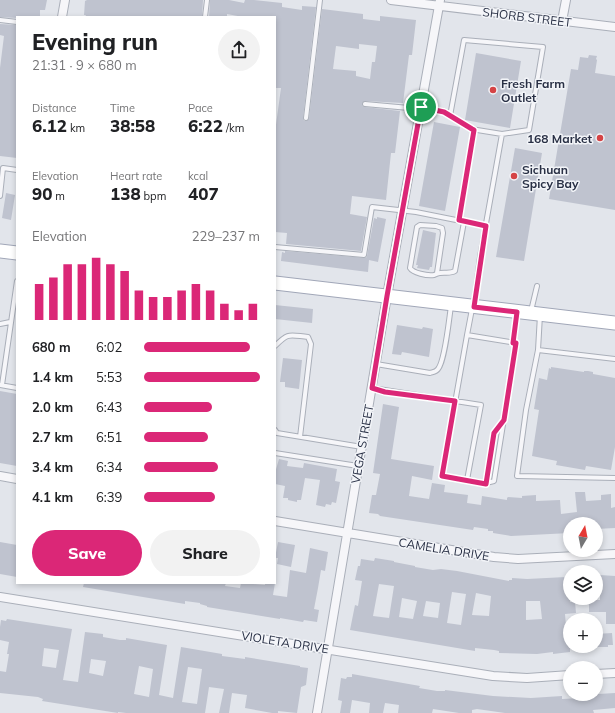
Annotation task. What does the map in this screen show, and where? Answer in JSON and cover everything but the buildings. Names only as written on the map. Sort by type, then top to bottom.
[{"type":"main road","points":[[0,251],[16,253]]},
{"type":"main road","points":[[276,284],[615,323]]},
{"type":"street","points":[[62,16],[65,0]]},
{"type":"street","name":"SHORB STREET","points":[[391,0],[439,3],[562,21],[615,27]]},
{"type":"street","points":[[562,21],[566,0]]},
{"type":"street","name":"VEGA STREET","points":[[317,713],[387,296],[439,3]]},
{"type":"street","points":[[0,476],[16,478]]},
{"type":"street","name":"CAMELIA DRIVE","points":[[276,521],[506,558],[556,558],[593,554],[615,554]]},
{"type":"street","name":"VIOLETA DRIVE","points":[[0,597],[493,676],[527,678],[563,675]]},
{"type":"street","points":[[603,674],[615,673]]},
{"type":"lane","points":[[205,16],[207,0]]},
{"type":"lane","points":[[306,118],[320,0]]},
{"type":"lane","points":[[0,20],[16,22]]},
{"type":"lane","points":[[365,104],[421,108],[444,112],[450,116],[474,130],[502,134],[528,130],[543,47],[464,40],[450,116]]},
{"type":"lane","points":[[459,220],[474,130]]},
{"type":"lane","points":[[467,335],[516,343],[494,481],[486,484],[442,476],[467,335],[473,307],[502,134]]},
{"type":"lane","points":[[0,196],[3,168],[16,170]]},
{"type":"lane","points":[[276,247],[364,255],[372,206],[459,220],[486,226]]},
{"type":"lane","points":[[437,273],[443,233],[442,228],[420,224],[417,227],[410,268],[412,271],[417,273],[434,275],[437,273],[455,272],[464,222]]},
{"type":"lane","points":[[537,286],[535,314],[538,350],[526,410],[517,476],[615,478]]},
{"type":"lane","points":[[16,287],[1,385],[16,388]]},
{"type":"lane","points":[[376,364],[430,373],[438,369],[442,358],[451,304]]},
{"type":"lane","points":[[513,343],[517,312]]},
{"type":"lane","points":[[0,324],[10,322]]},
{"type":"lane","points":[[276,345],[285,336],[291,335],[308,337],[311,344],[300,437]]},
{"type":"lane","points":[[538,350],[615,359]]},
{"type":"lane","points":[[372,388],[385,392],[481,405],[467,480]]},
{"type":"lane","points":[[486,484],[494,433],[504,420]]},
{"type":"lane","points":[[276,432],[277,433],[362,447]]},
{"type":"lane","points":[[276,453],[359,466]]},
{"type":"place","name":"Fresh Farm Outlet","points":[[493,90]]},
{"type":"place","name":"168 Market","points":[[600,138]]},
{"type":"place","name":"Sichuan Spicy Bay","points":[[514,176]]},
{"type":"route","points":[[421,107],[444,112],[474,130],[459,220],[486,226],[480,257],[474,307],[517,312],[513,343],[516,343],[504,420],[494,433],[486,484],[442,476],[455,401],[385,392],[372,388],[421,107]]}]
